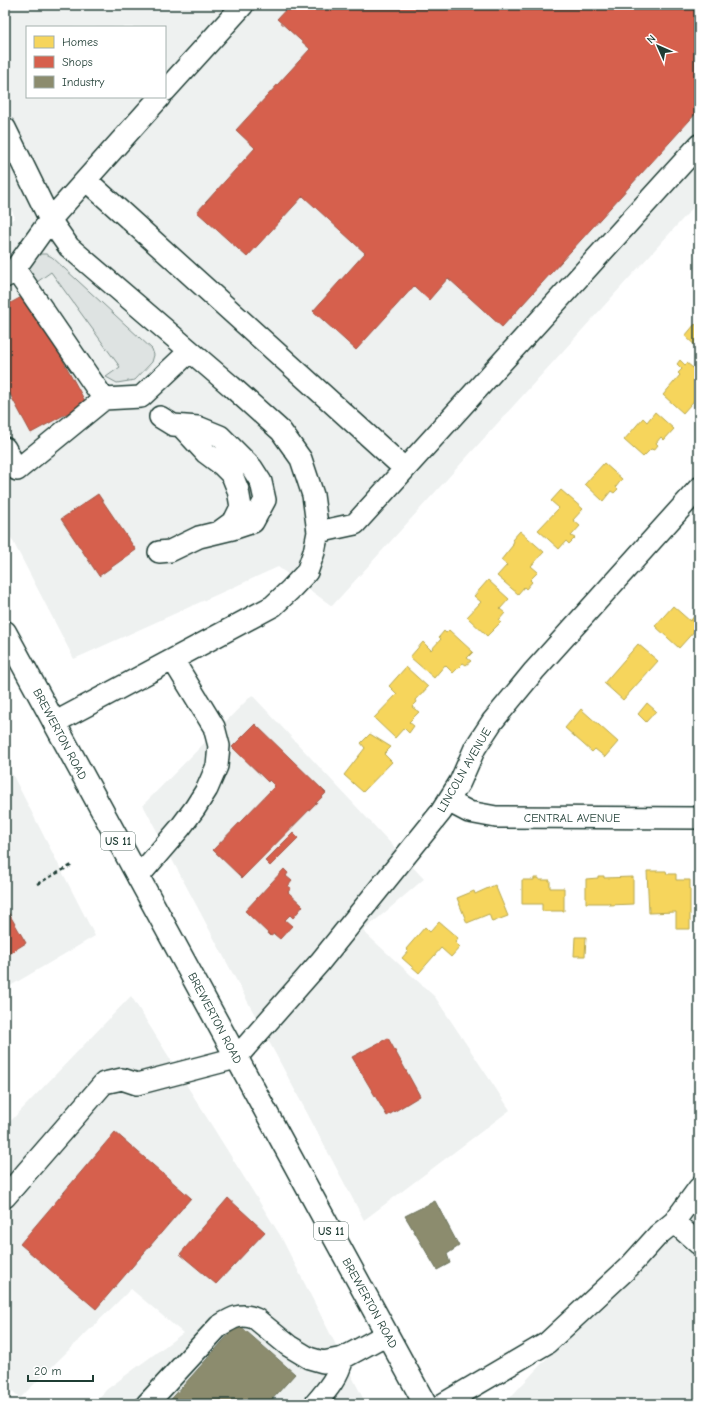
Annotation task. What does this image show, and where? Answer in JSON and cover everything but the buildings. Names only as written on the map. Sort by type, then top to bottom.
[{"type":"main road","name":"BREWERTON ROAD","points":[[5,632],[425,1404]]},
{"type":"street","points":[[166,90],[242,5]]},
{"type":"street","points":[[104,400],[10,273],[50,220],[159,98]]},
{"type":"street","points":[[5,128],[50,220],[69,247],[232,386],[281,431],[301,459],[313,495],[318,532],[314,552],[307,572],[273,606],[54,723]]},
{"type":"street","points":[[318,532],[355,524],[699,145]]},
{"type":"street","points":[[86,180],[405,469]]},
{"type":"street","points":[[5,448],[17,470],[104,400],[141,397],[190,351]]},
{"type":"street","points":[[159,552],[170,551],[199,537],[217,533],[234,521],[241,507],[232,475],[206,453],[181,426],[173,425],[160,417]]},
{"type":"street","name":"LINCOLN AVENUE","points":[[236,1058],[320,962],[441,812],[460,782],[475,748],[492,722],[534,671],[699,488]]},
{"type":"street","points":[[138,877],[195,808],[207,789],[217,766],[219,746],[214,727],[173,660]]},
{"type":"street","name":"CENTRAL AVENUE","points":[[448,801],[469,812],[496,817],[699,818]]},
{"type":"street","points":[[5,1197],[104,1083],[122,1079],[137,1084],[236,1058]]},
{"type":"street","points":[[442,1404],[547,1343],[630,1266],[658,1235],[674,1222],[699,1188]]},
{"type":"street","points":[[674,1222],[699,1244]]},
{"type":"street","points":[[147,1404],[219,1326],[233,1317],[249,1316],[256,1318],[289,1346],[309,1358],[323,1362],[343,1358],[387,1334]]},
{"type":"street","points":[[315,1404],[326,1392],[340,1371],[343,1358]]},
{"type":"path","points":[[37,884],[72,865]]},
{"type":"shaded area","points":[[5,5],[699,5],[699,201],[332,606],[278,567],[74,659],[5,526],[5,226],[15,217],[5,197]]},
{"type":"shaded area","points":[[35,254],[46,254],[52,257],[152,349],[154,355],[152,362],[135,380],[117,383],[106,377],[120,367],[51,272],[37,282],[28,269],[28,263]]},
{"type":"shaded area","points":[[252,695],[424,879],[363,931],[435,997],[510,1110],[364,1220],[143,805]]},
{"type":"shaded area","points":[[5,760],[95,936],[5,989]]},
{"type":"shaded area","points":[[131,996],[280,1235],[366,1404],[95,1404],[106,1390],[183,1333],[131,1289],[20,1398],[5,1384],[5,1127]]},
{"type":"shaded area","points":[[699,1196],[699,1404],[504,1404]]}]
